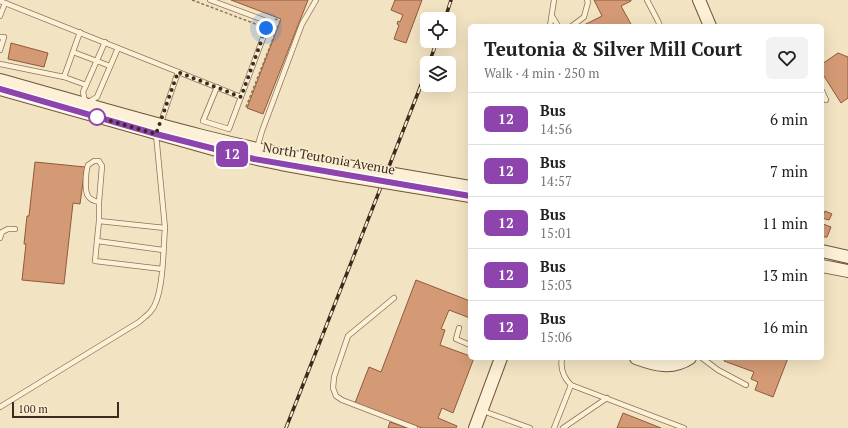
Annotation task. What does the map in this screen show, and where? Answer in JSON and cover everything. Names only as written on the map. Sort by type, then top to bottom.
[{"type":"main road","points":[[699,0],[709,24]]},
{"type":"main road","name":"North Teutonia Avenue","points":[[0,80],[84,108],[158,130],[255,154],[468,196]]},
{"type":"main road","name":"North Teutonia Avenue","points":[[0,89],[84,108]]},
{"type":"main road","name":"North Teutonia Avenue","points":[[344,171],[468,187]]},
{"type":"main road","points":[[824,251],[848,257]]},
{"type":"main road","points":[[824,266],[848,271]]},
{"type":"main road","points":[[475,428],[500,360]]},
{"type":"main road","points":[[642,360],[663,366],[680,363],[686,360]]},
{"type":"lane","points":[[210,0],[268,22],[229,129],[203,121],[217,87]]},
{"type":"lane","points":[[255,154],[262,131],[302,24],[316,0]]},
{"type":"lane","points":[[550,24],[554,0]]},
{"type":"lane","points":[[575,24],[584,17],[588,2],[587,0]]},
{"type":"lane","points":[[647,0],[659,24]]},
{"type":"lane","points":[[0,16],[2,2],[241,97]]},
{"type":"lane","points":[[552,16],[557,24]]},
{"type":"lane","points":[[64,77],[80,32]]},
{"type":"lane","points":[[0,37],[4,37],[0,50]]},
{"type":"lane","points":[[84,108],[83,92],[105,42]]},
{"type":"lane","points":[[84,108],[97,96],[118,48]]},
{"type":"lane","points":[[73,52],[110,66]]},
{"type":"lane","points":[[0,64],[64,77],[86,85]]},
{"type":"lane","points":[[0,406],[139,322],[152,311],[157,300],[161,284],[165,228],[158,130],[178,72]]},
{"type":"lane","points":[[824,96],[826,100]]},
{"type":"lane","points":[[99,202],[93,201],[88,197],[86,191],[88,164],[94,161],[99,161],[102,166],[95,261],[162,269]]},
{"type":"lane","points":[[99,221],[165,228]]},
{"type":"lane","points":[[0,238],[2,232],[8,229],[15,229]]},
{"type":"lane","points":[[97,241],[163,250]]},
{"type":"lane","points":[[394,298],[348,336],[334,377],[333,388],[336,396],[342,400],[415,428]]},
{"type":"lane","points":[[459,328],[456,339],[468,344]]},
{"type":"lane","points":[[562,360],[561,368],[565,379],[571,385],[684,428]]},
{"type":"lane","points":[[705,360],[718,370],[746,385]]},
{"type":"lane","points":[[554,428],[571,385]]},
{"type":"lane","points":[[563,428],[607,398]]},
{"type":"lane","points":[[481,410],[530,428]]},
{"type":"path","points":[[192,0],[266,28]]},
{"type":"building","points":[[231,0],[308,0],[263,114],[247,108],[281,19]]},
{"type":"building","points":[[395,0],[422,0],[406,43],[394,39],[399,25],[397,24],[398,21],[400,22],[403,15],[391,10]]},
{"type":"building","points":[[594,0],[631,0],[621,6],[631,24],[586,24],[602,16]]},
{"type":"building","points":[[11,43],[48,53],[44,67],[8,59]]},
{"type":"building","points":[[838,53],[848,57],[848,98],[841,103],[824,76],[824,63]]},
{"type":"building","points":[[35,162],[85,167],[80,204],[73,203],[64,284],[22,280],[27,216],[29,216]]},
{"type":"building","points":[[825,211],[832,214],[829,220],[824,219]]},
{"type":"building","points":[[824,224],[831,227],[827,237],[824,237]]},
{"type":"building","points":[[416,280],[468,300],[468,317],[449,310],[441,329],[445,330],[440,345],[468,355],[468,360],[473,360],[453,413],[442,408],[438,418],[457,426],[456,428],[422,428],[355,403],[369,367],[381,372]]},
{"type":"building","points":[[787,360],[773,397],[755,390],[758,382],[751,379],[754,372],[724,361]]},
{"type":"building","points":[[623,413],[661,428],[617,428]]},
{"type":"building","points":[[390,422],[407,428],[388,428]]},
{"type":"railway","points":[[447,12],[451,0]]},
{"type":"railway","points":[[432,56],[434,48]]},
{"type":"railway","points":[[286,428],[420,88]]},
{"type":"bus line","name":"12","points":[[0,89],[156,134],[254,159],[468,196]]},
{"type":"route","points":[[97,117],[156,134],[178,72],[241,97],[266,28]]}]
